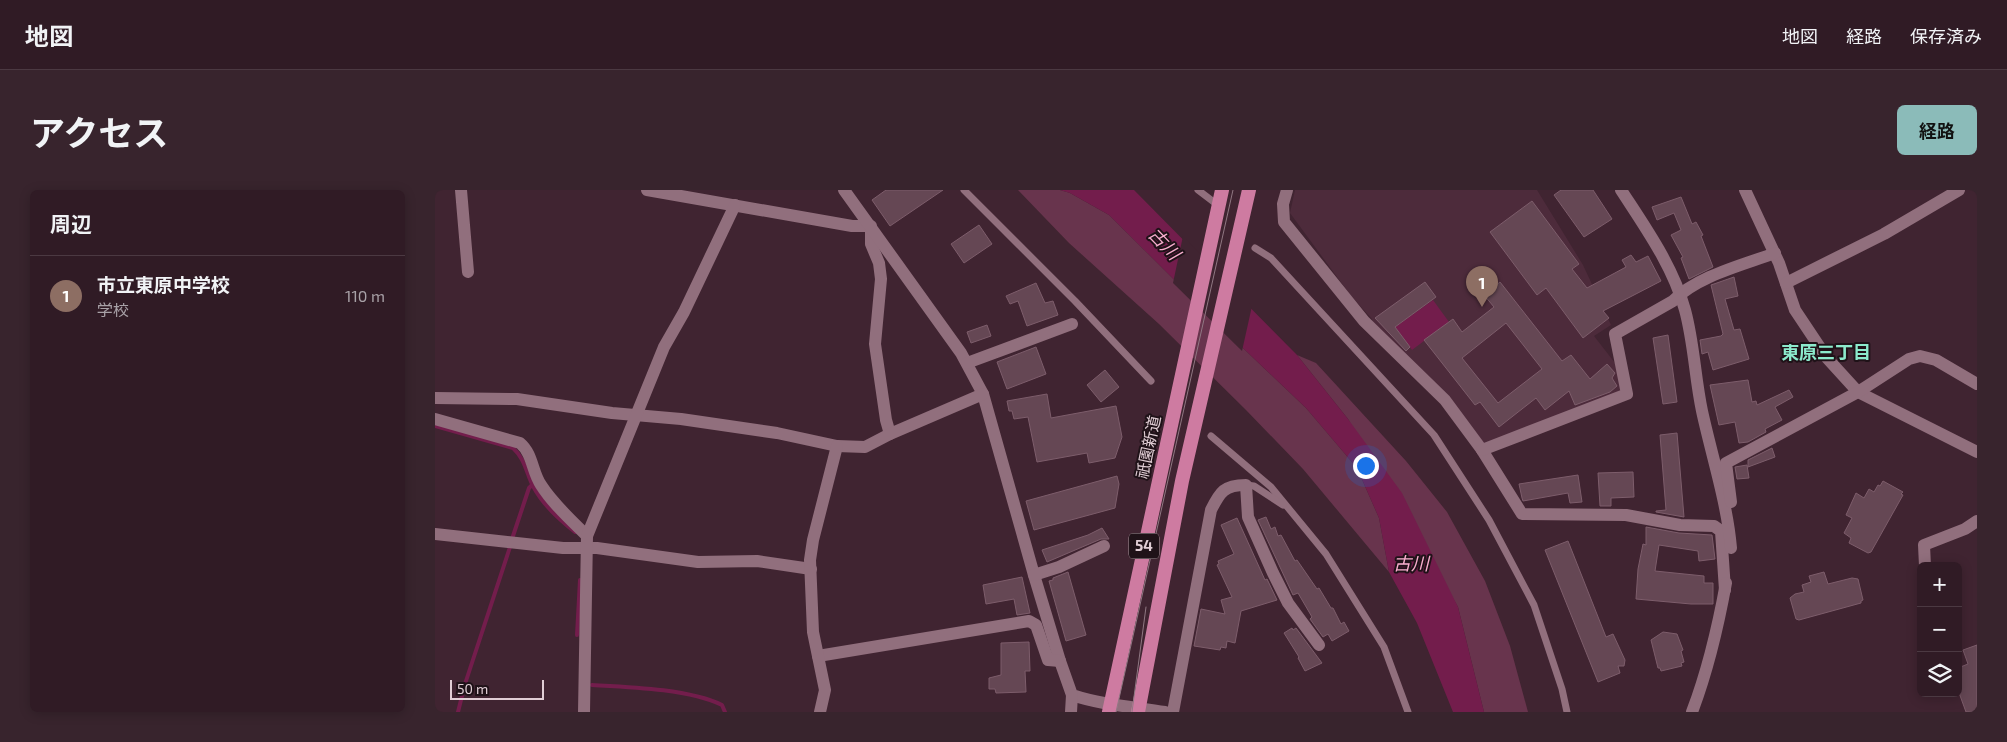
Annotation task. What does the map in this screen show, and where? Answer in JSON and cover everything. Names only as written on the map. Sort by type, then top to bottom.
[{"type":"highway","name":"祇園新道","points":[[1110,708],[1222,190]]},
{"type":"highway","name":"54","points":[[1138,710],[1182,482],[1249,190]]},
{"type":"street","points":[[461,190],[468,272]]},
{"type":"street","points":[[647,190],[852,226],[871,226]]},
{"type":"street","points":[[844,190],[955,345],[983,394],[1034,575],[1060,661],[1073,695],[1071,712]]},
{"type":"street","points":[[1287,190],[1283,204],[1284,222],[1364,321],[1445,400],[1482,450],[1521,514],[1626,515],[1680,525],[1714,526],[1721,531],[1725,590]]},
{"type":"street","points":[[1621,190],[1654,241],[1680,294],[1686,312],[1702,410],[1729,521],[1732,551],[1722,612],[1700,692],[1692,712]]},
{"type":"street","points":[[1745,190],[1775,253],[1795,310],[1827,358],[1858,392],[1977,452]]},
{"type":"street","points":[[1786,283],[1884,234],[1959,190]]},
{"type":"street","points":[[583,712],[587,542],[635,415],[664,347],[684,312],[735,205]]},
{"type":"street","points":[[871,226],[871,244],[879,263],[881,279],[875,344],[886,420],[890,434]]},
{"type":"street","points":[[1482,450],[1627,394],[1615,334],[1673,302],[1695,283],[1775,253]]},
{"type":"street","points":[[967,364],[1072,324]]},
{"type":"street","points":[[1729,521],[1731,502],[1726,463],[1858,392],[1909,359],[1920,356],[1936,360],[1977,384]]},
{"type":"street","points":[[435,398],[517,398],[777,433],[837,446],[865,447],[890,434],[983,394]]},
{"type":"street","points":[[435,418],[520,443],[525,447],[540,484],[587,542],[597,548],[698,562],[757,561],[811,569]]},
{"type":"street","points":[[820,712],[825,690],[813,632],[811,569],[813,540],[837,446]]},
{"type":"street","points":[[1173,712],[1211,510],[1220,493],[1233,485],[1246,485],[1248,517],[1273,573],[1288,602],[1319,646]]},
{"type":"street","points":[[1925,562],[1923,545],[1965,529],[1977,521]]},
{"type":"street","points":[[435,534],[563,548],[587,542]]},
{"type":"street","points":[[1034,575],[1059,567],[1104,546]]},
{"type":"street","points":[[818,656],[1029,621],[1036,625],[1048,660],[1060,661]]},
{"type":"street","points":[[1699,712],[1700,692]]},
{"type":"street","points":[[1073,695],[1110,708],[1165,712]]},
{"type":"lane","points":[[963,190],[1068,294],[1151,381]]},
{"type":"lane","points":[[1198,190],[1219,206]]},
{"type":"lane","points":[[1255,248],[1271,258],[1434,435],[1489,520],[1534,605],[1562,689],[1567,712]]},
{"type":"lane","points":[[1211,436],[1271,487],[1326,554],[1385,647],[1408,712]]},
{"type":"lane","points":[[1246,485],[1254,486],[1289,509]]},
{"type":"shaded area","points":[[1018,190],[1060,190],[1070,193],[1109,215],[1306,408],[1357,468],[1379,518],[1389,572],[1303,469],[1246,410],[1159,324],[1069,243]]},
{"type":"shaded area","points":[[1295,190],[1537,190],[1583,265],[1611,325],[1594,336],[1615,363],[1621,390],[1619,393],[1485,444],[1373,325],[1372,319],[1351,296],[1290,213]]},
{"type":"shaded area","points":[[1297,355],[1316,363],[1406,461],[1447,512],[1485,581],[1510,646],[1528,712],[1484,712],[1458,607],[1348,419]]},
{"type":"water","name":"古川","points":[[1060,190],[1134,190],[1297,355],[1348,419],[1402,493],[1458,607],[1484,712],[1453,712],[1417,623],[1389,572],[1379,518],[1357,468],[1306,408],[1109,215],[1070,193]]},
{"type":"water","points":[[1433,300],[1449,322],[1412,350],[1395,327]]},
{"type":"pier","points":[[1183,236],[1252,306],[1242,351],[1173,283]]},
{"type":"building","points":[[886,190],[943,190],[890,226],[872,200]]},
{"type":"building","points":[[1561,190],[1593,190],[1612,219],[1584,237],[1554,195]]},
{"type":"building","points":[[1681,197],[1692,224],[1696,222],[1703,235],[1701,236],[1713,267],[1689,279],[1681,258],[1683,257],[1671,235],[1681,230],[1674,213],[1657,220],[1652,207]]},
{"type":"building","points":[[1532,201],[1579,264],[1572,269],[1587,288],[1626,267],[1622,260],[1631,255],[1636,262],[1648,256],[1661,281],[1603,311],[1609,318],[1583,338],[1546,288],[1537,295],[1490,232]]},
{"type":"building","points":[[979,225],[992,244],[964,263],[951,244]]},
{"type":"building","points":[[1734,277],[1738,296],[1725,299],[1734,330],[1740,329],[1749,359],[1713,370],[1708,352],[1702,354],[1700,340],[1723,334],[1711,285]]},
{"type":"building","points":[[1425,282],[1436,297],[1395,327],[1410,347],[1406,351],[1375,318]]},
{"type":"building","points":[[1500,282],[1562,361],[1571,355],[1590,379],[1607,364],[1615,373],[1612,378],[1617,386],[1610,392],[1575,405],[1569,391],[1545,410],[1536,398],[1499,427],[1480,402],[1475,405],[1424,340],[1453,319],[1462,332],[1494,307],[1484,295]],"holes":[[[1506,323],[1542,369],[1498,403],[1462,358]]]},
{"type":"building","points":[[1036,283],[1045,303],[1053,301],[1058,315],[1027,326],[1018,301],[1010,304],[1006,296]]},
{"type":"building","points":[[987,325],[991,336],[971,343],[967,332]]},
{"type":"building","points":[[1668,335],[1677,402],[1663,404],[1653,338]]},
{"type":"building","points":[[1036,347],[1046,374],[1007,389],[997,362]]},
{"type":"building","points":[[1105,370],[1119,387],[1101,402],[1087,385]]},
{"type":"building","points":[[1748,380],[1752,402],[1756,401],[1757,405],[1789,390],[1793,397],[1775,407],[1782,420],[1765,429],[1766,432],[1748,442],[1739,443],[1735,422],[1719,425],[1710,385]]},
{"type":"building","points":[[1047,394],[1051,418],[1116,406],[1122,437],[1115,458],[1089,463],[1087,453],[1037,462],[1028,417],[1014,419],[1012,411],[1009,411],[1007,401]]},
{"type":"building","points":[[1677,433],[1684,517],[1656,512],[1666,510],[1660,435]]},
{"type":"building","points":[[1772,448],[1775,457],[1748,467],[1748,460]]},
{"type":"building","points":[[1747,465],[1749,478],[1737,479],[1735,467]]},
{"type":"building","points":[[1633,472],[1634,497],[1611,498],[1611,506],[1600,506],[1598,473]]},
{"type":"building","points":[[1578,475],[1582,502],[1570,503],[1568,493],[1523,501],[1519,484]]},
{"type":"building","points":[[1117,476],[1119,484],[1115,508],[1034,530],[1026,501]]},
{"type":"building","points":[[1883,481],[1903,492],[1901,494],[1903,495],[1871,552],[1868,553],[1849,543],[1851,538],[1844,533],[1852,518],[1846,515],[1856,493],[1864,498],[1869,489],[1874,492]]},
{"type":"building","points":[[1266,517],[1271,529],[1275,527],[1278,536],[1281,535],[1295,561],[1297,560],[1317,589],[1319,588],[1331,608],[1333,608],[1341,624],[1344,622],[1349,631],[1332,641],[1328,634],[1323,637],[1310,619],[1312,617],[1298,593],[1293,595],[1258,520]]},
{"type":"building","points":[[1237,518],[1265,580],[1267,579],[1277,600],[1241,611],[1235,643],[1227,641],[1226,648],[1221,647],[1220,650],[1194,646],[1201,609],[1225,614],[1221,600],[1232,597],[1217,565],[1219,564],[1218,561],[1234,554],[1221,525]]},
{"type":"building","points":[[1646,527],[1679,533],[1712,535],[1715,559],[1699,561],[1698,551],[1659,545],[1655,571],[1704,576],[1704,583],[1713,583],[1713,604],[1636,599],[1638,569],[1643,544],[1646,545]]},
{"type":"building","points":[[1102,528],[1109,539],[1101,539],[1047,562],[1042,550],[1088,535]]},
{"type":"building","points":[[1568,541],[1606,637],[1613,634],[1625,660],[1624,666],[1618,666],[1620,673],[1598,682],[1545,550]]},
{"type":"building","points":[[1068,572],[1086,635],[1066,641],[1049,581]]},
{"type":"building","points":[[1824,572],[1828,584],[1852,578],[1858,579],[1863,600],[1861,603],[1799,620],[1796,619],[1790,598],[1795,594],[1804,592],[1802,585],[1811,582],[1809,576]]},
{"type":"building","points":[[1022,577],[1030,613],[1017,615],[1014,599],[986,604],[983,585]]},
{"type":"building","points":[[1292,628],[1293,630],[1296,628],[1322,663],[1305,671],[1299,657],[1284,633]]},
{"type":"building","points":[[1663,632],[1677,634],[1683,650],[1681,651],[1684,662],[1681,663],[1682,666],[1661,671],[1658,668],[1651,640]]},
{"type":"building","points":[[1029,642],[1030,671],[1025,671],[1026,692],[996,693],[995,689],[989,689],[989,678],[1001,675],[1001,643]]},
{"type":"building","points":[[1977,645],[1977,712],[1966,712],[1961,697],[1962,666],[1968,664],[1963,650]]},
{"type":"waterway","points":[[435,426],[513,448],[523,461],[533,486],[546,505],[575,532]]},
{"type":"waterway","points":[[512,539],[529,488],[532,485]]},
{"type":"waterway","points":[[458,712],[465,684],[510,547]]},
{"type":"waterway","points":[[577,635],[580,580]]},
{"type":"waterway","points":[[592,685],[659,690],[693,695],[722,705],[725,712]]},
{"type":"tram line","points":[[1116,712],[1233,190]]},
{"type":"tram line","points":[[1132,712],[1146,607]]},
{"type":"place","name":"市立東原中学校","points":[[1482,307]]},
{"type":"district","name":"東原三丁目","points":[[1826,353]]}]
